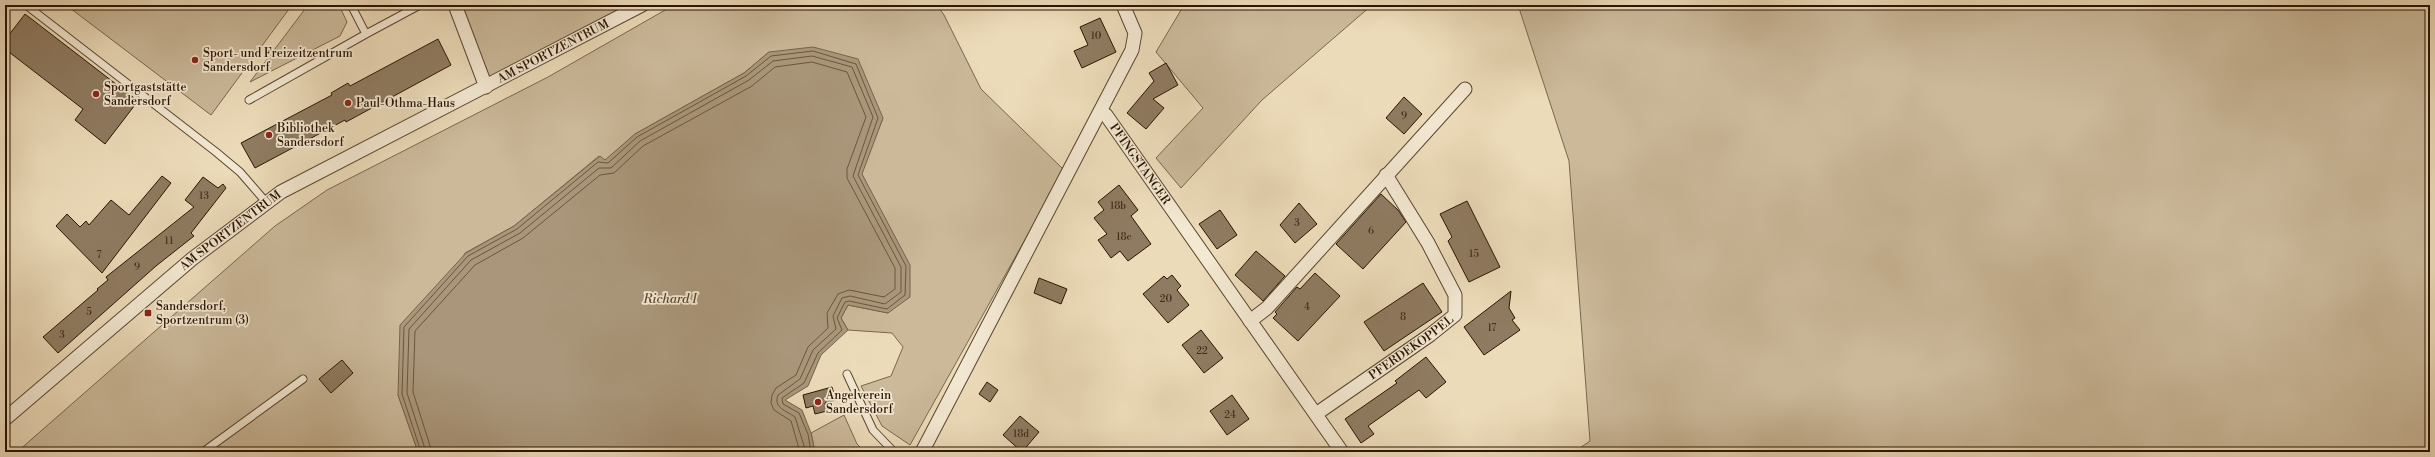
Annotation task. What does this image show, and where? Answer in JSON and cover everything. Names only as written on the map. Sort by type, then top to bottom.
[{"type":"street","name":"AM SPORTZENTRUM","points":[[455,5],[486,87]]},
{"type":"street","name":"AM SPORTZENTRUM","points":[[5,418],[192,259],[266,202],[297,182],[486,87],[642,5]]},
{"type":"street","points":[[1101,113],[1135,41],[1135,33],[1123,5]]},
{"type":"street","points":[[1250,321],[1267,308],[1465,89]]},
{"type":"street","name":"PFINGSTANGER","points":[[922,452],[965,373],[1034,234],[1101,113],[1106,115],[1113,124],[1342,452]]},
{"type":"street","name":"PFERDEKOPPEL","points":[[1316,414],[1430,335],[1455,315],[1455,295],[1428,243],[1386,175]]},
{"type":"lane","points":[[26,5],[216,152],[240,172],[266,202]]},
{"type":"lane","points":[[351,5],[366,34]]},
{"type":"lane","points":[[248,100],[420,5]]},
{"type":"lane","points":[[847,374],[873,430],[894,452]]},
{"type":"lane","points":[[203,452],[303,379]]},
{"type":"shaded area","name":"Sport- und Freizeitzentrum Sandersdorf","points":[[66,5],[292,5],[211,115]]},
{"type":"shaded area","points":[[308,5],[339,5],[347,22],[340,36],[250,82]]},
{"type":"shaded area","points":[[462,5],[627,5],[489,78]]},
{"type":"shaded area","points":[[674,5],[937,5],[944,15],[981,89],[1064,170],[910,445],[882,426],[861,386],[891,376],[903,347],[892,333],[848,330],[841,318],[848,305],[888,313],[878,206],[861,174],[883,118],[769,52],[744,73],[635,134],[605,161],[599,156],[514,226],[465,253],[398,395],[418,452],[17,452],[275,226],[327,190],[548,77]]},
{"type":"shaded area","points":[[1184,5],[1372,5],[1262,100],[1181,188],[1156,158],[1203,108],[1156,52]]},
{"type":"shaded area","points":[[1518,5],[2430,5],[2430,452],[1574,452],[1590,441],[1569,161]]},
{"type":"shaded area","points":[[844,415],[857,444],[865,452],[815,452],[811,433]]},
{"type":"water","name":"Richard I","points":[[813,47],[858,59],[883,118],[862,174],[910,265],[910,297],[888,313],[848,305],[841,318],[848,330],[821,355],[808,386],[785,400],[802,410],[811,433],[815,452],[418,452],[398,395],[400,325],[466,253],[514,226],[600,156],[605,160],[635,134],[744,73],[769,52]]},
{"type":"building","points":[[25,14],[138,101],[105,144],[75,120],[83,109],[5,49],[5,40]]},
{"type":"building","points":[[1100,18],[1116,52],[1082,68],[1074,51],[1088,45],[1080,27]]},
{"type":"building","name":"Paul-Othma-Haus","points":[[438,39],[451,65],[346,122],[345,120],[255,168],[241,143],[332,95],[331,93],[348,83],[350,86]]},
{"type":"building","points":[[1166,63],[1178,85],[1153,99],[1164,108],[1146,129],[1127,113],[1154,81],[1149,73]]},
{"type":"building","points":[[1404,97],[1422,114],[1404,134],[1386,118]]},
{"type":"building","points":[[162,176],[171,183],[102,273],[56,226],[67,214],[80,227],[86,221],[89,225],[111,200],[129,215]]},
{"type":"building","points":[[203,177],[218,188],[223,184],[226,188],[191,233],[194,236],[156,266],[58,353],[43,337],[98,290],[97,289],[108,280],[106,277],[194,207],[185,200]]},
{"type":"building","points":[[1119,185],[1138,210],[1131,216],[1151,244],[1128,261],[1120,251],[1111,258],[1098,240],[1107,234],[1094,218],[1104,210],[1098,202]]},
{"type":"building","points":[[1381,194],[1398,210],[1406,222],[1363,269],[1336,244]]},
{"type":"building","points":[[1467,201],[1500,267],[1469,282],[1448,241],[1452,237],[1440,214]]},
{"type":"building","points":[[1299,203],[1317,224],[1295,243],[1280,225]]},
{"type":"building","points":[[1220,210],[1237,235],[1217,249],[1199,224]]},
{"type":"building","points":[[1256,251],[1285,276],[1263,301],[1235,275]]},
{"type":"building","points":[[1315,273],[1340,296],[1298,341],[1273,318],[1277,314],[1275,312],[1297,287],[1300,289]]},
{"type":"building","points":[[1172,275],[1181,286],[1177,290],[1189,305],[1168,323],[1143,294],[1164,276],[1167,279]]},
{"type":"building","points":[[1039,278],[1067,289],[1061,304],[1034,293]]},
{"type":"building","points":[[1423,283],[1442,312],[1384,351],[1364,322]]},
{"type":"building","points":[[1511,291],[1509,308],[1515,318],[1512,320],[1520,330],[1484,355],[1464,327]]},
{"type":"building","points":[[1201,330],[1223,358],[1204,373],[1182,345]]},
{"type":"building","points":[[1426,357],[1446,382],[1426,398],[1419,390],[1368,426],[1374,434],[1361,443],[1345,419],[1397,383],[1395,381]]},
{"type":"building","points":[[342,360],[353,373],[331,393],[319,379]]},
{"type":"building","points":[[987,382],[998,390],[990,402],[979,394]]},
{"type":"building","name":"Angelverein Sandersdorf","points":[[832,387],[836,400],[825,403],[827,411],[815,414],[813,406],[806,408],[803,395]]},
{"type":"building","points":[[1232,395],[1249,419],[1227,435],[1210,411]]},
{"type":"building","points":[[1020,416],[1039,432],[1022,452],[1003,435]]},
{"type":"place","name":"Sport- und Freizeitzentrum Sandersdorf","points":[[195,60]]},
{"type":"place","name":"Sportgaststätte Sandersdorf","points":[[96,94]]},
{"type":"place","name":"Paul-Othma-Haus","points":[[348,103]]},
{"type":"place","name":"Bibliothek Sandersdorf","points":[[269,135]]},
{"type":"place","name":"Sandersdorf, Sportzentrum (3)","points":[[148,313]]},
{"type":"place","name":"Angelverein Sandersdorf","points":[[818,402]]}]
